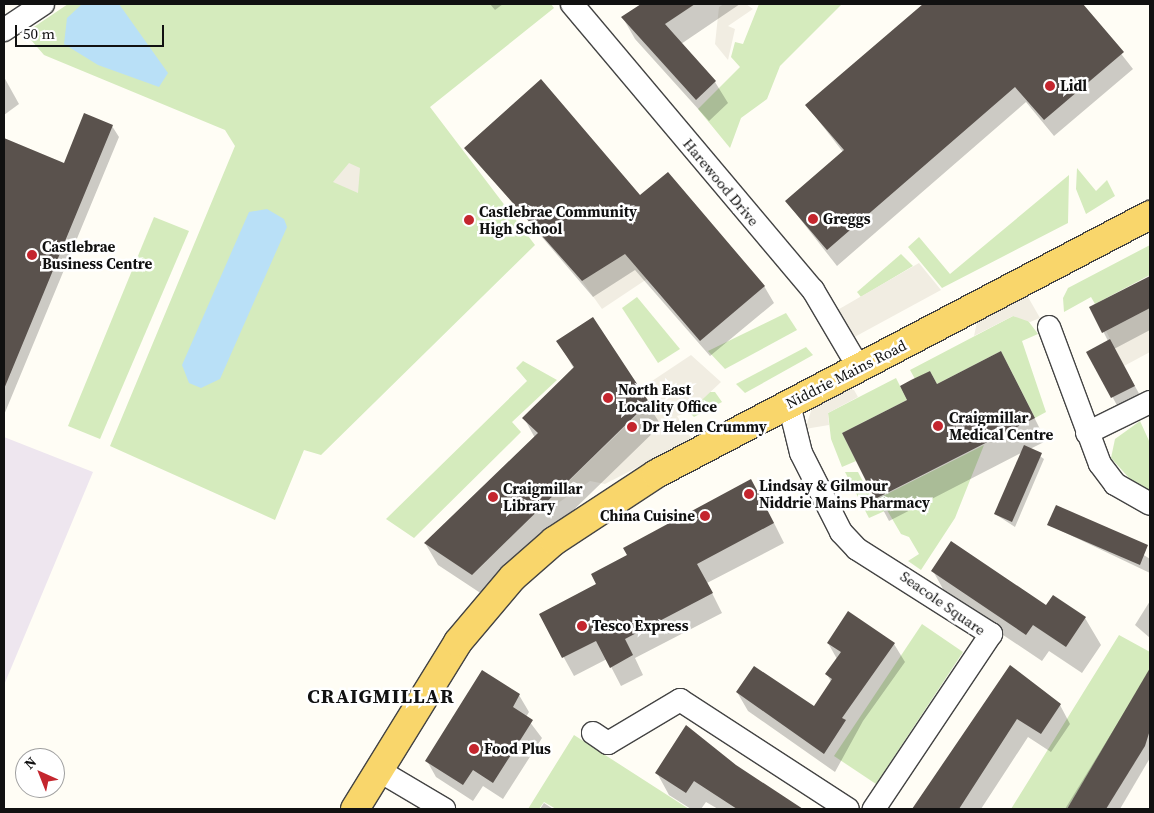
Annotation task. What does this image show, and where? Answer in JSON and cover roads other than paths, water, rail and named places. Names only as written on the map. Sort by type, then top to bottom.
[{"type":"main road","name":"Niddrie Mains Road","points":[[354,809],[458,642],[513,577],[594,511],[789,404],[1150,215]]},
{"type":"street","points":[[4,30],[43,4]]},
{"type":"street","name":"Harewood Drive","points":[[576,5],[813,290],[859,368]]},
{"type":"street","points":[[1049,327],[1100,464],[1115,484],[1150,504]]},
{"type":"street","points":[[1087,433],[1150,402]]},
{"type":"street","name":"Seacole Square","points":[[789,404],[801,453],[841,532],[857,549],[991,634],[874,809]]},
{"type":"street","points":[[593,733],[608,742],[680,700],[848,809]]},
{"type":"street","points":[[378,770],[444,809]]},
{"type":"water","points":[[119,4],[168,73],[159,87],[98,65],[64,44],[67,18],[81,5]]},
{"type":"water","points":[[267,209],[284,219],[287,227],[220,379],[201,388],[189,383],[182,365],[249,212]]},
{"type":"place","name":"Lidl","points":[[1050,86]]},
{"type":"place","name":"Greggs","points":[[813,219]]},
{"type":"place","name":"Castlebrae Community High School","points":[[469,220]]},
{"type":"place","name":"Castlebrae Business Centre","points":[[32,255]]},
{"type":"place","name":"North East Locality Office","points":[[608,398]]},
{"type":"place","name":"Craigmillar Medical Centre","points":[[938,426]]},
{"type":"place","name":"Dr Helen Crummy","points":[[632,427]]},
{"type":"place","name":"Lindsay & Gilmour Niddrie Mains Pharmacy","points":[[749,494]]},
{"type":"place","name":"Craigmillar Library","points":[[493,497]]},
{"type":"place","name":"China Cuisine","points":[[705,516]]},
{"type":"place","name":"Tesco Express","points":[[582,626]]},
{"type":"place","name":"Food Plus","points":[[474,749]]},
{"type":"district","name":"CRAIGMILLAR","points":[[381,696]]}]
